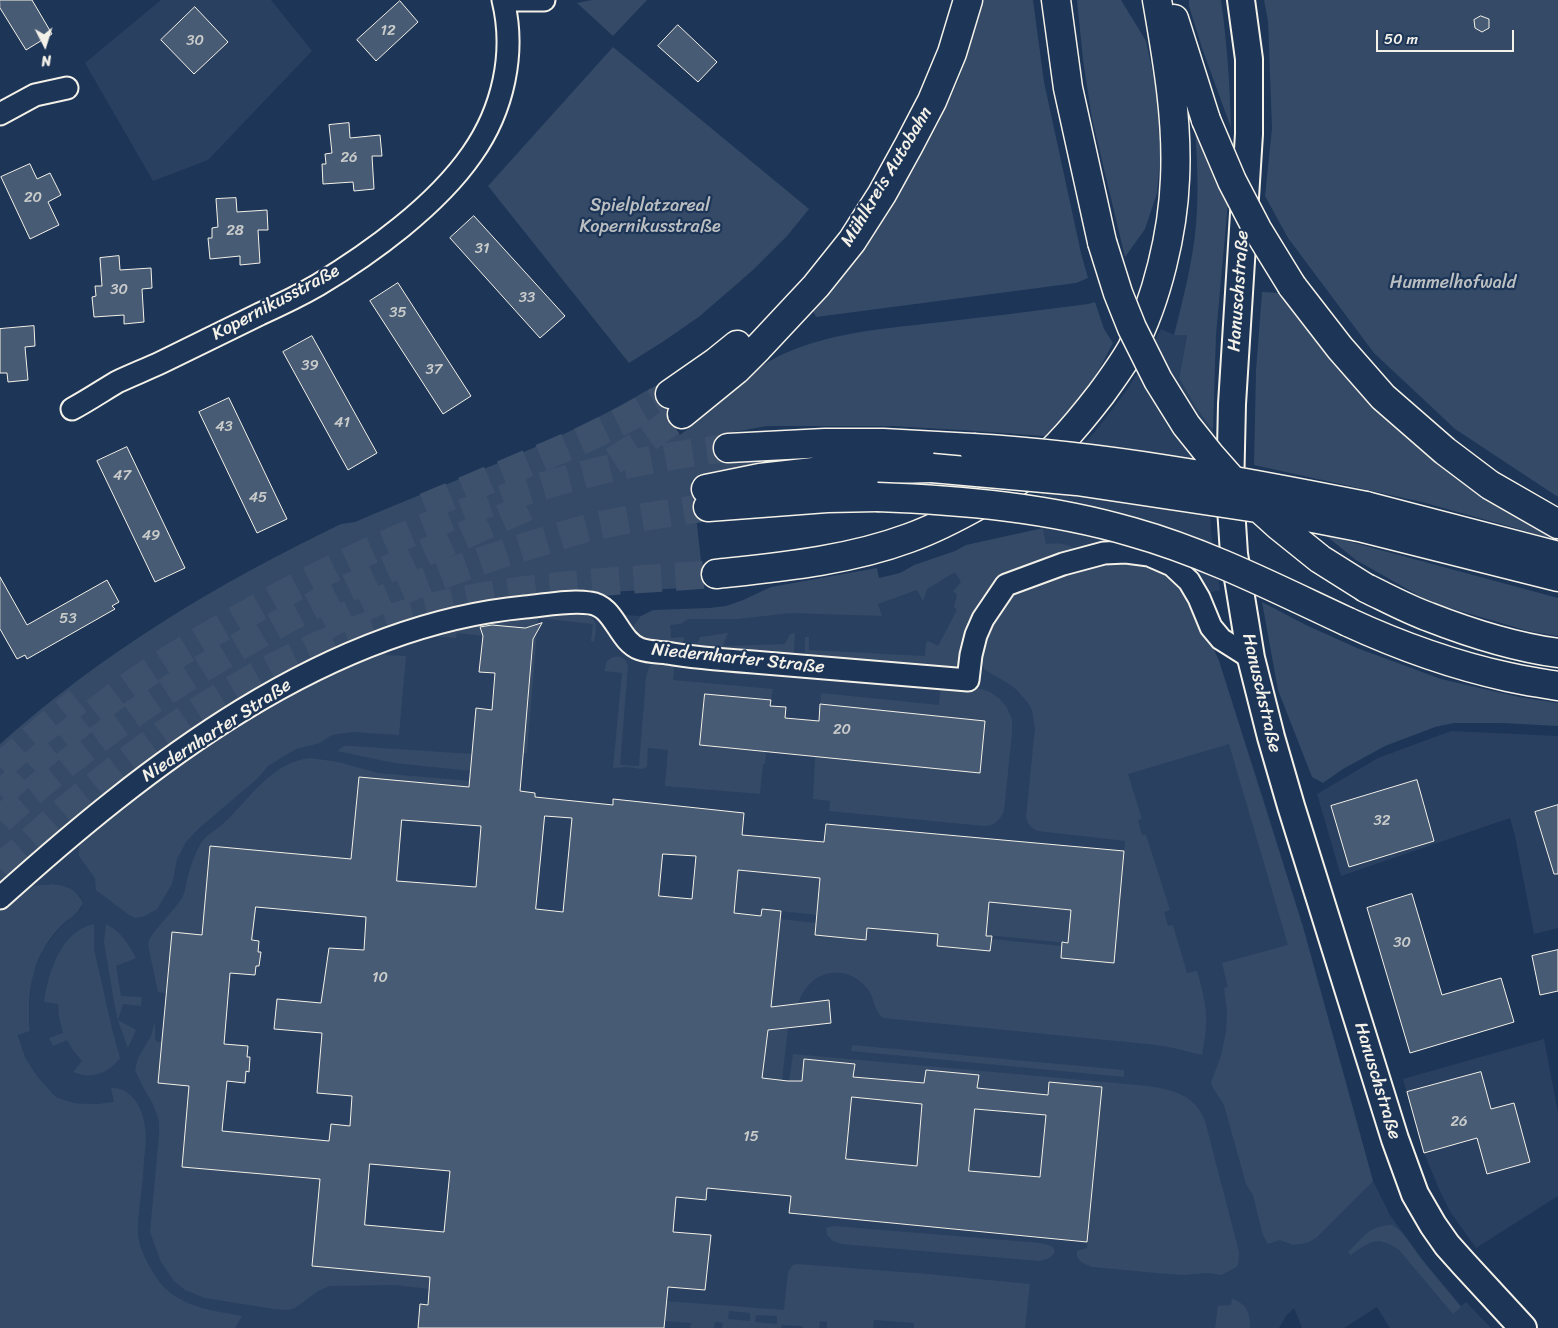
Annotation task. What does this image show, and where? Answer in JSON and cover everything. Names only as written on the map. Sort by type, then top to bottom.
[{"type":"highway","name":"Mühlkreis Autobahn","points":[[676,404],[716,362],[770,315],[816,286],[852,241],[910,145],[932,101],[952,53],[968,0]]},
{"type":"highway","points":[[1056,0],[1068,88],[1102,242],[1118,293],[1132,328],[1158,380],[1186,425],[1248,498],[1278,526],[1320,559],[1366,588],[1428,617],[1482,636],[1558,653]]},
{"type":"highway","points":[[716,574],[814,562],[871,550],[953,520],[1008,488],[1057,448],[1085,416],[1132,348],[1152,301],[1170,229],[1175,189],[1176,156],[1169,79],[1157,0]]},
{"type":"highway","points":[[1168,0],[1206,120],[1232,181],[1292,286],[1340,348],[1383,397],[1446,451],[1490,485],[1558,524]]},
{"type":"highway","points":[[728,448],[825,443],[883,443],[973,448],[1067,456],[1268,486],[1558,577]]},
{"type":"highway","points":[[1558,556],[1363,516],[1259,508],[1077,482],[932,468],[822,471],[760,478],[707,498],[877,498],[958,502],[1014,508],[1075,519],[1132,532],[1232,568],[1385,639],[1460,665],[1510,678],[1558,686]]},
{"type":"street","name":"Kopernikusstraße","points":[[72,409],[116,383],[316,286],[387,238],[442,190],[472,154],[498,103],[507,62],[508,29],[503,0]]},
{"type":"street","points":[[516,0],[544,0]]},
{"type":"street","name":"Hanuschstraße","points":[[1241,0],[1249,59],[1249,134],[1232,404],[1230,492],[1234,554],[1251,658],[1270,737],[1394,1139],[1414,1194],[1447,1245],[1523,1328]]},
{"type":"street","points":[[0,114],[35,94],[68,88]]},
{"type":"street","name":"Niedernharter Straße","points":[[0,898],[55,848],[124,792],[205,735],[266,696],[358,650],[430,625],[466,616],[506,609],[579,602],[594,603],[607,612],[625,637],[640,649],[690,657],[968,680],[976,635],[983,620],[1006,585],[1063,564],[1104,553],[1126,552],[1149,555],[1172,565],[1189,581],[1199,598],[1211,627],[1221,639],[1251,658]]},
{"type":"shaded area","points":[[161,0],[271,0],[312,51],[208,160],[153,181],[85,63]]},
{"type":"shaded area","points":[[1161,329],[1174,335],[1187,334],[1179,378],[1213,430],[1208,472],[1211,532],[1220,590],[1190,597],[1219,661],[1264,801],[1303,927],[1373,1181],[1390,1215],[1422,1259],[1461,1306],[1466,1302],[1491,1328],[1390,1328],[1377,1307],[1344,1328],[1302,1328],[1294,1308],[1286,1316],[1279,1328],[98,1328],[111,1103],[74,1103],[56,1097],[37,1076],[25,1057],[18,1034],[30,1031],[29,1008],[32,975],[43,950],[59,928],[81,909],[83,903],[80,896],[52,884],[27,886],[103,819],[224,733],[387,649],[471,626],[577,612],[674,618],[740,619],[853,605],[1046,543],[1042,525],[1041,482],[1094,433],[1127,390]]},
{"type":"shaded area","points":[[1451,731],[1558,736],[1558,928],[1534,934],[1510,818],[1341,876],[1317,794],[1378,758]]},
{"type":"shaded area","points":[[1544,1039],[1558,1113],[1558,1196],[1476,1248],[1451,1213],[1439,1189],[1424,1153],[1403,1079]]},
{"type":"green space","points":[[592,0],[647,0],[613,36],[577,3]]},
{"type":"green space","points":[[984,0],[1033,0],[1044,82],[1088,278],[1076,283],[816,317],[813,311],[843,276],[877,229],[913,170],[939,122],[959,79]]},
{"type":"green space","points":[[1077,0],[1121,0],[1146,41],[1157,93],[1160,158],[1157,193],[1145,229],[1125,257],[1092,119],[1083,60]]},
{"type":"green space","points":[[1189,0],[1221,0],[1228,64],[1231,128],[1202,48],[1189,6]]},
{"type":"green space","name":"Hummelhofwald","points":[[1264,0],[1558,0],[1558,497],[1455,429],[1374,353],[1288,238],[1265,196],[1272,128],[1268,21]]},
{"type":"green space","name":"Spielplatzareal Kopernikusstraße","points":[[613,47],[809,209],[787,236],[753,270],[700,316],[629,363],[488,186]]},
{"type":"green space","points":[[1195,127],[1228,202],[1216,335],[1213,430],[1197,409],[1179,378],[1187,335],[1174,335],[1195,238],[1198,188]]},
{"type":"green space","points":[[1262,292],[1281,293],[1558,533],[1558,540],[1422,502],[1254,465],[1256,371]]},
{"type":"green space","points":[[1095,302],[1104,329],[1113,343],[1100,368],[1080,398],[1045,436],[892,426],[767,426],[728,433],[729,459],[757,462],[757,469],[692,481],[704,587],[588,593],[340,648],[291,669],[202,721],[95,800],[0,885],[0,744],[39,711],[120,650],[250,570],[341,524],[355,522],[543,444],[580,427],[651,388],[680,435],[751,374],[777,357],[814,342],[873,330]]},
{"type":"green space","points":[[1043,528],[1046,544],[1064,544],[1080,552],[1022,570],[961,660],[955,667],[950,669],[812,658],[805,653],[805,637],[809,637],[809,650],[925,656],[926,643],[928,641],[938,646],[957,610],[954,607],[957,595],[953,591],[961,582],[955,572],[927,589],[923,601],[917,590],[878,604],[882,616],[791,613],[740,619],[688,619],[680,624],[670,625],[671,638],[684,637],[684,640],[679,645],[645,642],[634,632],[634,625],[641,616],[653,610],[726,606],[771,587],[877,568],[879,578],[900,573],[914,565],[955,551],[966,545]]},
{"type":"green space","points":[[1325,535],[1558,598],[1558,636],[1528,631],[1430,602],[1356,560]]},
{"type":"green space","points":[[1107,560],[1158,566],[1190,596],[1219,661],[1303,927],[1373,1181],[1317,1237],[1309,1242],[1293,1245],[1280,1240],[1268,1244],[1263,1235],[1253,1195],[1246,1184],[1224,1105],[1211,1082],[1220,1059],[1226,1033],[1227,1011],[1224,988],[1228,987],[1222,963],[1288,945],[1229,744],[1128,774],[1142,819],[1138,820],[1142,835],[1146,835],[1170,910],[1164,912],[1168,926],[1173,925],[1187,973],[1197,971],[1206,1013],[1206,1032],[1202,1055],[1147,1044],[883,1018],[877,1011],[867,988],[848,974],[838,972],[818,977],[803,993],[798,1004],[771,1007],[780,919],[816,923],[816,935],[866,940],[867,928],[938,934],[937,946],[990,951],[991,939],[1062,946],[1061,958],[1114,962],[1125,841],[1038,831],[1030,826],[1026,817],[1035,728],[1032,710],[1017,690],[985,670],[980,655],[989,627],[1003,604],[1017,589]]},
{"type":"green space","points":[[1262,602],[1306,625],[1357,648],[1441,679],[1519,697],[1558,703],[1558,726],[1454,723],[1435,727],[1385,746],[1343,769],[1323,783],[1312,777],[1278,690]]},
{"type":"green space","points":[[577,612],[589,615],[596,625],[594,642],[591,641],[593,624],[538,618],[527,753],[523,753],[533,639],[536,634],[525,629],[493,626],[490,623]]},
{"type":"green space","points":[[487,624],[481,629],[483,636],[457,633],[456,638],[430,636],[467,628]]},
{"type":"green space","points":[[728,633],[723,646],[785,644],[790,634],[795,633],[794,652],[789,655],[696,647],[700,637]]},
{"type":"green space","points":[[387,649],[386,655],[406,656],[399,735],[352,732],[337,734],[330,736],[320,743],[296,749],[268,766],[258,778],[198,829],[186,842],[177,859],[172,884],[157,909],[145,916],[135,918],[129,915],[96,890],[95,878],[79,856],[79,846],[81,840],[103,819],[224,733],[306,683]]},
{"type":"green space","points":[[613,657],[623,658],[628,666],[620,765],[639,766],[646,677],[649,667],[653,662],[675,660],[673,680],[773,689],[771,700],[705,694],[700,745],[766,752],[760,794],[665,786],[668,750],[648,748],[647,767],[642,769],[613,768],[622,673],[604,671],[607,661]]},
{"type":"green space","points":[[941,685],[978,688],[990,692],[1000,699],[1012,719],[1004,811],[996,822],[984,826],[829,811],[830,801],[813,799],[815,757],[985,721],[820,704],[821,693],[939,705]]},
{"type":"green space","points":[[344,746],[472,754],[472,771],[394,763],[337,751]]},
{"type":"green space","points":[[311,758],[338,762],[378,773],[471,781],[490,789],[359,777],[351,859],[211,846],[202,935],[172,932],[166,993],[158,992],[148,945],[149,940],[182,898],[192,863],[201,843],[273,774],[284,766]]},
{"type":"green space","points":[[738,870],[820,878],[817,915],[762,909],[761,916],[734,913]]},
{"type":"green space","points":[[52,884],[74,891],[83,903],[79,910],[59,928],[42,952],[37,964],[30,989],[30,1031],[18,1035],[25,1057],[37,1076],[56,1097],[74,1103],[95,1104],[114,1102],[111,1088],[125,1091],[135,1100],[142,1113],[146,1135],[138,1228],[139,1241],[144,1255],[150,1268],[165,1288],[173,1295],[201,1308],[242,1316],[235,1328],[0,1328],[0,911],[27,886]]},
{"type":"green space","points":[[989,902],[1071,910],[1068,943],[986,935]]},
{"type":"green space","points":[[94,924],[94,949],[120,1058],[111,1068],[99,1074],[86,1075],[73,1072],[82,1061],[67,1040],[53,1046],[49,1038],[63,1033],[58,1004],[44,1002],[53,966],[65,944],[83,928]]},
{"type":"green space","points":[[106,924],[124,938],[136,958],[116,966],[121,996],[142,997],[141,1006],[123,1004],[118,1020],[136,1030],[128,1048],[118,1021],[114,1002],[104,942]]},
{"type":"green space","points":[[155,1021],[155,1038],[157,1042],[162,1042],[158,1083],[189,1086],[182,1167],[320,1179],[312,1266],[440,1278],[430,1283],[429,1289],[395,1285],[329,1286],[318,1291],[295,1308],[288,1310],[205,1298],[185,1290],[174,1281],[161,1262],[150,1232],[159,1121],[153,1104],[135,1070],[138,1058],[151,1036]]},
{"type":"green space","points":[[788,1028],[782,1080],[762,1078],[768,1030]]},
{"type":"green space","points":[[852,1045],[1124,1070],[1124,1077],[851,1051]]},
{"type":"green space","points":[[793,1054],[1149,1086],[1183,1095],[1201,1112],[1205,1121],[1239,1252],[1238,1265],[1221,1275],[1208,1273],[1183,1275],[1093,1267],[1079,1260],[1077,1251],[1087,1248],[1102,1087],[1049,1082],[1048,1095],[977,1088],[978,1075],[926,1070],[924,1083],[853,1077],[855,1064],[805,1059],[801,1082],[789,1081]]},
{"type":"green space","points":[[852,1097],[922,1104],[917,1166],[846,1159]]},
{"type":"green space","points":[[975,1109],[1046,1115],[1040,1177],[969,1171]]},
{"type":"green space","points":[[1392,1225],[1405,1237],[1461,1307],[1453,1314],[1399,1250],[1392,1245],[1380,1241],[1369,1243],[1351,1255],[1348,1252],[1372,1230]]},
{"type":"green space","points":[[834,1226],[1040,1243],[1051,1246],[1055,1251],[1048,1258],[1039,1261],[841,1244],[833,1241],[827,1235],[826,1228]]},
{"type":"green space","points":[[793,1265],[928,1274],[1030,1284],[1025,1328],[914,1328],[914,1323],[874,1320],[873,1328],[827,1328],[827,1322],[820,1321],[819,1328],[782,1325],[781,1328],[722,1328],[723,1323],[715,1322],[714,1328],[690,1328],[691,1323],[664,1321],[666,1301],[784,1310],[788,1272]],"holes":[[[729,1311],[750,1313],[750,1321],[728,1319]],[[756,1315],[777,1316],[777,1324],[755,1322]]]},
{"type":"green space","points":[[1232,1299],[1241,1303],[1247,1310],[1250,1318],[1250,1328],[1215,1328],[1218,1306],[1231,1305]]},
{"type":"building","points":[[0,0],[32,0],[52,34],[26,50],[0,8]]},
{"type":"building","points":[[400,1],[418,22],[376,61],[357,40]]},
{"type":"building","points":[[195,7],[228,42],[194,74],[161,40]]},
{"type":"building","points":[[1481,16],[1489,19],[1489,28],[1482,32],[1475,28],[1474,20]]},
{"type":"building","points":[[678,25],[717,62],[698,82],[658,46]]},
{"type":"building","points":[[349,123],[350,138],[380,135],[382,156],[372,156],[374,189],[354,191],[353,182],[323,184],[322,164],[326,164],[325,154],[332,153],[329,125]]},
{"type":"building","points":[[30,164],[37,179],[50,173],[61,195],[48,202],[59,225],[30,239],[1,177]]},
{"type":"building","points":[[236,198],[237,212],[267,210],[268,230],[258,230],[260,263],[240,265],[240,256],[210,259],[208,238],[212,238],[212,228],[218,227],[216,199]]},
{"type":"building","points":[[474,216],[565,316],[540,338],[450,238]]},
{"type":"building","points":[[119,256],[120,270],[151,268],[152,288],[142,289],[144,322],[124,324],[124,315],[94,317],[92,297],[96,296],[95,286],[102,286],[100,258]]},
{"type":"building","points":[[398,283],[471,396],[443,414],[370,301]]},
{"type":"building","points":[[34,326],[35,346],[25,347],[28,380],[8,382],[7,373],[0,373],[0,329]]},
{"type":"building","points":[[312,336],[377,453],[348,470],[283,352]]},
{"type":"building","points":[[229,398],[287,519],[257,533],[199,412]]},
{"type":"building","points":[[127,447],[185,568],[155,582],[97,461]]},
{"type":"building","points":[[0,577],[27,625],[107,580],[119,602],[112,606],[115,609],[27,659],[25,655],[17,659],[0,629]]},
{"type":"building","points":[[542,623],[533,639],[520,791],[535,793],[535,797],[613,805],[613,799],[744,813],[742,835],[824,842],[826,824],[1124,851],[1114,963],[1061,958],[1062,942],[1068,943],[1071,910],[989,902],[986,936],[992,936],[990,951],[937,946],[938,934],[867,928],[866,940],[815,935],[820,878],[738,870],[734,913],[761,916],[762,909],[781,911],[771,1007],[829,1000],[831,1023],[768,1030],[762,1078],[802,1081],[804,1059],[855,1064],[853,1077],[924,1083],[926,1070],[979,1075],[977,1088],[1048,1095],[1049,1082],[1102,1087],[1087,1242],[789,1213],[791,1196],[707,1188],[706,1200],[676,1197],[673,1232],[711,1235],[705,1290],[668,1287],[664,1328],[418,1328],[420,1304],[428,1305],[430,1277],[312,1266],[320,1179],[182,1167],[189,1086],[158,1083],[172,932],[202,935],[210,846],[351,859],[359,777],[469,787],[476,708],[492,710],[495,673],[479,672],[483,636],[480,627],[492,625],[525,628]],"holes":[[[545,816],[572,818],[563,912],[536,909]],[[402,820],[481,826],[476,887],[397,881]],[[663,854],[696,856],[692,899],[659,896]],[[256,907],[366,917],[364,950],[329,948],[321,1003],[277,999],[274,1029],[322,1033],[317,1093],[352,1096],[350,1126],[331,1124],[329,1141],[222,1131],[227,1081],[245,1083],[246,1071],[249,1072],[250,1057],[247,1057],[248,1046],[224,1044],[230,973],[255,975],[256,966],[259,966],[261,952],[258,952],[259,941],[252,940]],[[852,1097],[922,1104],[917,1166],[846,1159]],[[975,1109],[1046,1115],[1040,1177],[969,1171]],[[370,1164],[450,1171],[444,1232],[365,1225]]]},
{"type":"building","points":[[705,694],[771,700],[770,706],[786,707],[785,718],[819,721],[820,704],[985,721],[980,773],[700,745]]},
{"type":"building","points":[[1417,780],[1434,841],[1349,867],[1331,806]]},
{"type":"building","points":[[1558,805],[1558,874],[1554,874],[1535,812]]},
{"type":"building","points":[[1412,894],[1442,995],[1501,978],[1514,1022],[1410,1053],[1367,908]]},
{"type":"building","points":[[1558,950],[1558,991],[1540,995],[1532,956]]},
{"type":"building","points":[[1481,1072],[1491,1109],[1514,1103],[1530,1162],[1487,1174],[1477,1138],[1424,1153],[1407,1092]]},
{"type":"tunnel","points":[[425,507],[581,441],[628,418],[670,394]]},
{"type":"tunnel","points":[[613,461],[682,414]]},
{"type":"tunnel","points":[[0,795],[83,721],[115,696],[155,669],[259,607],[371,550],[486,504],[545,485],[666,457],[728,448]]},
{"type":"tunnel","points":[[0,820],[34,790],[105,735],[141,709],[217,660],[324,600],[529,506]]},
{"type":"tunnel","points":[[325,626],[351,613],[460,568],[576,531],[638,518],[708,507]]},
{"type":"tunnel","points":[[0,868],[92,788],[178,724],[255,676],[337,638],[379,622],[422,609],[495,594],[568,585],[716,574]]},
{"type":"tunnel","points":[[0,767],[78,701]]}]
